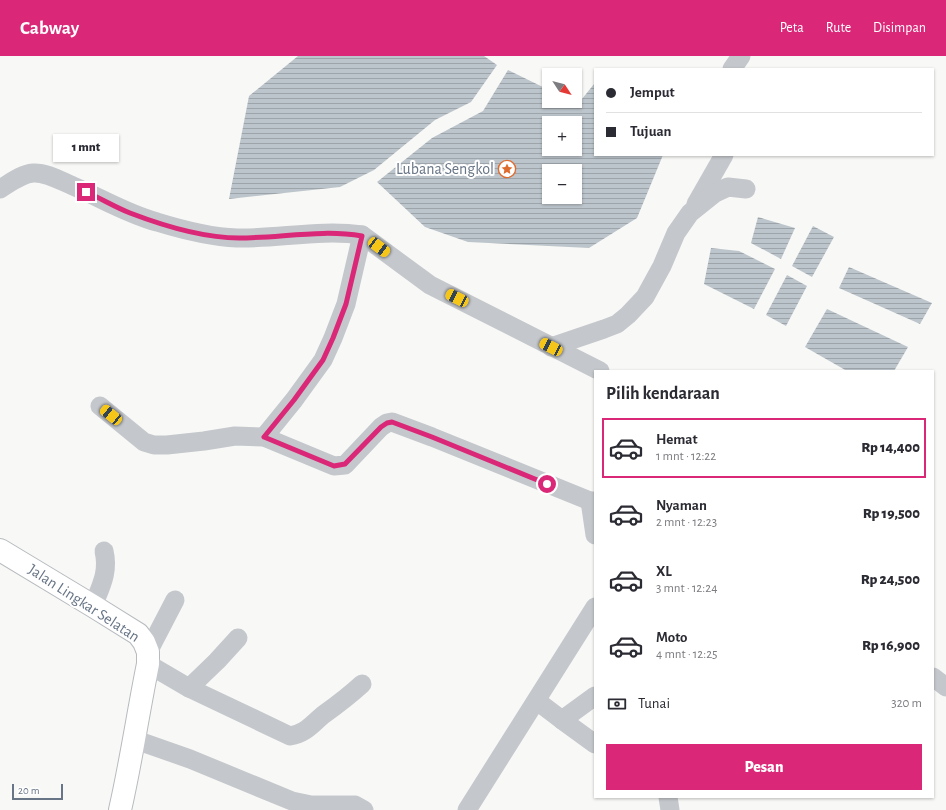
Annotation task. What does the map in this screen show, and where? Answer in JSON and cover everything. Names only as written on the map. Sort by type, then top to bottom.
[{"type":"main road","name":"Jalan Lingkar Selatan","points":[[0,550],[138,634],[144,642],[148,658],[133,738],[128,775],[120,810]]},
{"type":"street","points":[[733,68],[741,56]]},
{"type":"street","points":[[551,347],[604,330],[617,324],[645,297],[662,266],[676,233],[690,213],[723,156]]},
{"type":"street","points":[[0,189],[26,175],[38,173],[52,177],[128,212],[154,222],[192,233],[238,238],[318,234],[349,234],[362,236],[430,285],[598,370]]},
{"type":"street","points":[[690,213],[714,193],[728,187],[746,189]]},
{"type":"street","points":[[264,437],[294,400],[323,360],[346,304],[362,236]]},
{"type":"street","points":[[100,406],[144,442],[154,445],[174,444],[235,436],[264,437],[334,466],[345,464],[381,427],[392,422],[592,501],[594,523]]},
{"type":"street","points":[[93,606],[106,571],[107,561],[104,550]]},
{"type":"street","points":[[175,600],[148,658],[189,688],[290,736],[300,734],[308,729],[346,699],[362,684]]},
{"type":"street","points":[[466,810],[594,609]]},
{"type":"street","points":[[189,688],[238,638]]},
{"type":"street","points":[[934,678],[946,687]]},
{"type":"street","points":[[562,720],[594,697]]},
{"type":"street","points":[[536,701],[594,743]]},
{"type":"street","points":[[133,738],[292,801],[311,805],[355,805],[364,810]]},
{"type":"street","points":[[668,798],[670,810]]},
{"type":"shaded area","points":[[298,56],[484,56],[497,65],[471,102],[435,120],[374,170],[340,187],[229,199],[249,96]]},
{"type":"shaded area","points":[[508,70],[542,87],[542,108],[582,108],[582,99],[594,84],[594,156],[663,156],[637,218],[589,248],[468,242],[425,227],[377,182],[432,138],[483,111]]},
{"type":"shaded area","points":[[758,217],[795,228],[781,259],[751,243]]},
{"type":"shaded area","points":[[813,226],[834,237],[812,277],[792,266]]},
{"type":"shaded area","points":[[711,248],[739,251],[775,269],[754,309],[704,284]]},
{"type":"shaded area","points":[[849,267],[932,303],[920,324],[839,288]]},
{"type":"shaded area","points":[[787,275],[807,286],[786,326],[766,315]]},
{"type":"shaded area","points":[[827,309],[908,347],[895,370],[845,370],[805,347]]},
{"type":"place","name":"Lubana Sengkol","points":[[507,169]]},
{"type":"route","points":[[86,192],[128,212],[154,222],[192,233],[238,238],[318,234],[349,234],[362,236],[346,304],[323,360],[294,400],[264,437],[334,466],[345,464],[356,455],[381,427],[392,422],[547,484]]}]
